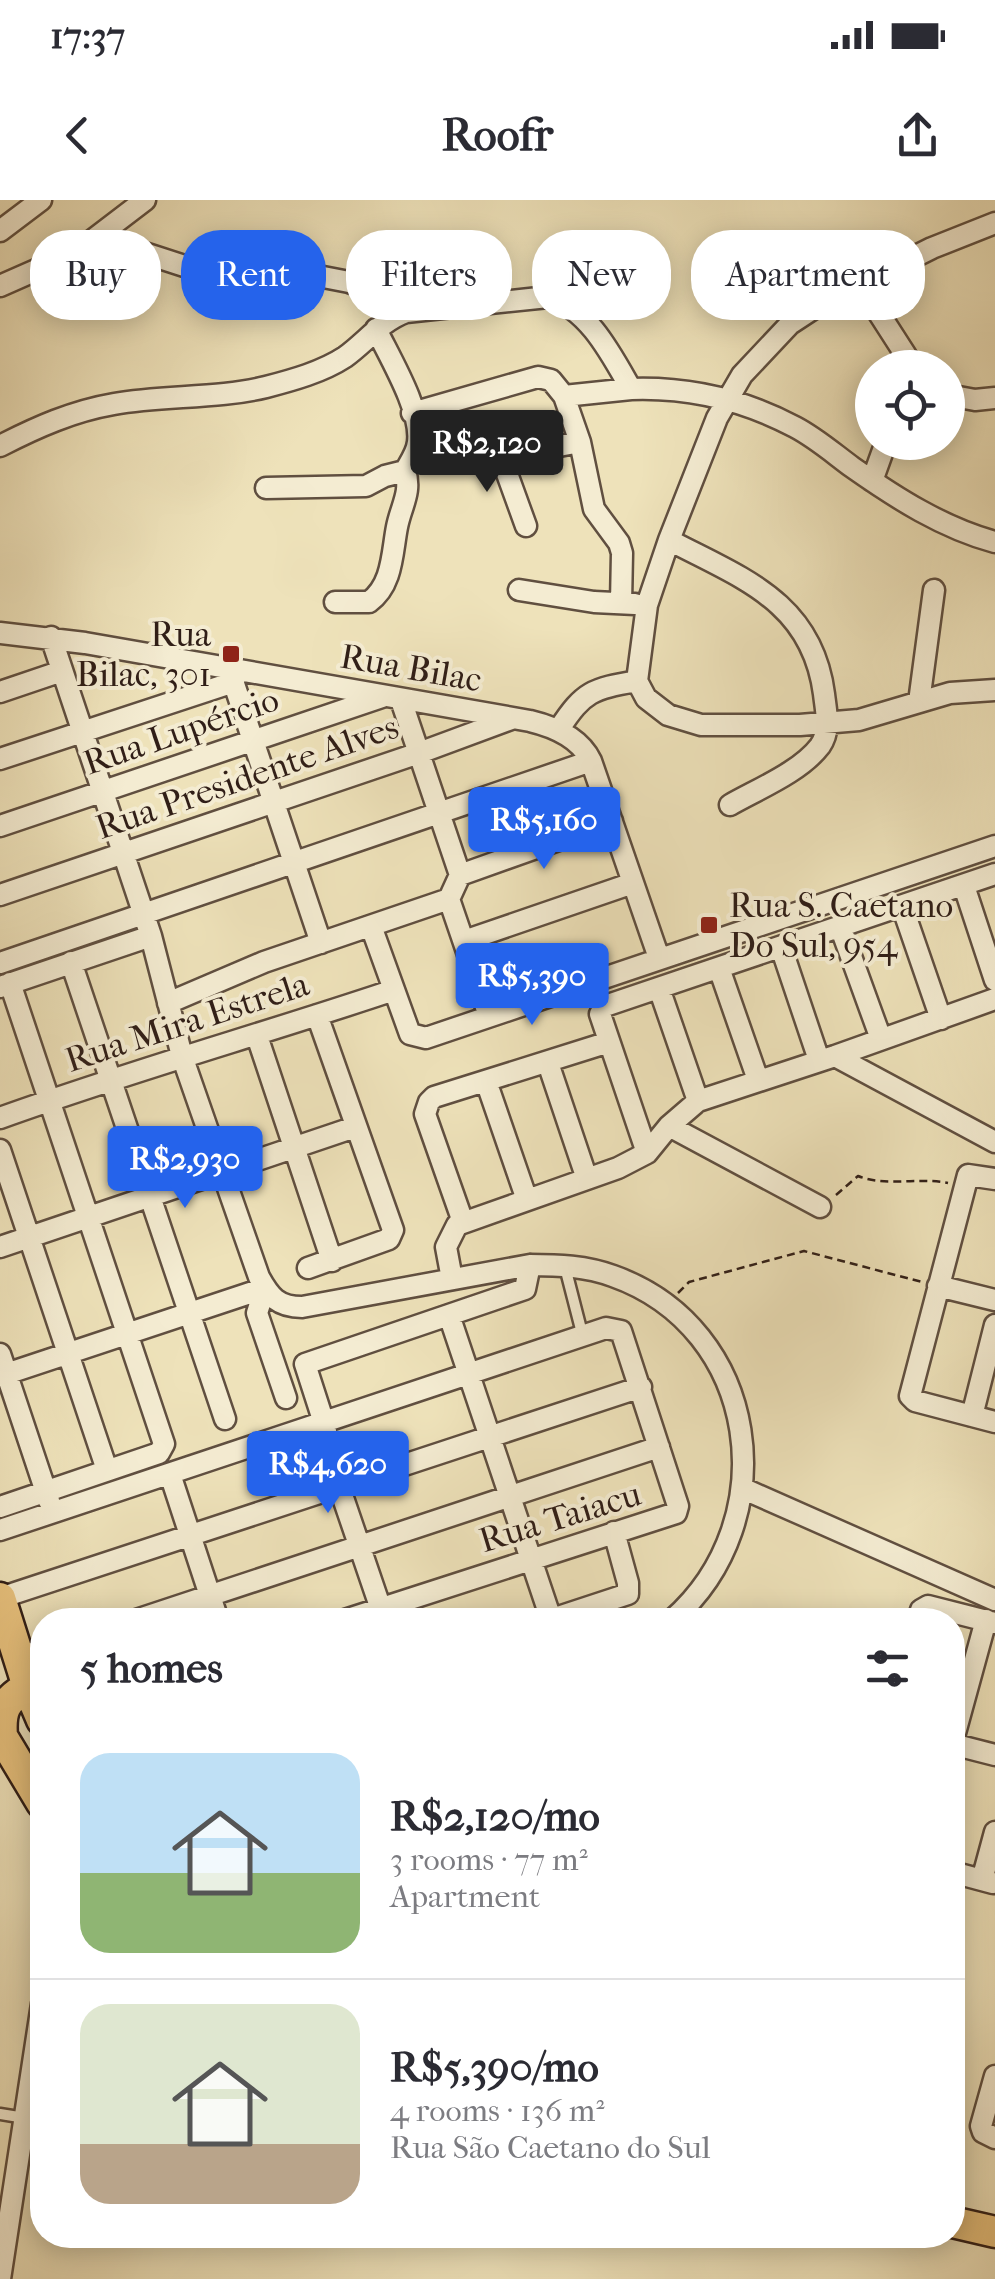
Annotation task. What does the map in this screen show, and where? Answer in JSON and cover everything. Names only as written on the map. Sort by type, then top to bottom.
[{"type":"main road","points":[[0,1598],[23,1667],[0,1717],[1,1735],[30,1783]]},
{"type":"main road","points":[[965,2225],[995,2232]]},
{"type":"street","points":[[0,232],[41,200]]},
{"type":"street","points":[[108,230],[145,200]]},
{"type":"street","points":[[925,252],[995,223]]},
{"type":"street","points":[[161,258],[246,286],[318,276],[381,294],[384,323],[419,436],[418,449],[404,471],[366,486],[266,488]]},
{"type":"street","points":[[0,286],[30,273]]},
{"type":"street","points":[[0,446],[41,425],[84,410],[116,403],[262,388],[316,372],[340,360],[384,323],[406,312],[548,298],[562,301],[576,311],[631,388]]},
{"type":"street","points":[[796,320],[760,352],[726,400],[647,605],[636,681],[646,698],[668,715],[700,725],[860,720],[950,693],[995,690]]},
{"type":"street","points":[[883,320],[902,350]]},
{"type":"street","points":[[412,413],[538,377],[551,380],[564,396],[580,442],[594,509],[620,542],[621,603]]},
{"type":"street","points":[[564,396],[631,388],[679,389],[726,400],[795,427],[872,481],[949,526],[995,542]]},
{"type":"street","points":[[965,399],[995,398]]},
{"type":"street","points":[[526,526],[501,457],[580,442]]},
{"type":"street","points":[[872,481],[880,460]]},
{"type":"street","points":[[336,602],[370,602],[382,590],[394,559],[397,528],[408,492],[404,471]]},
{"type":"street","points":[[669,540],[782,604],[800,628],[822,678],[828,723],[824,738],[807,759],[730,805]]},
{"type":"street","points":[[520,590],[647,605]]},
{"type":"street","points":[[919,702],[934,590]]},
{"type":"street","name":"Rua Bilac","points":[[0,633],[51,638],[231,675],[392,698],[558,729]]},
{"type":"street","points":[[51,638],[152,936],[182,1056],[265,1288],[273,1300],[302,1307],[530,1265],[565,1266],[616,1276],[666,1304],[710,1349],[738,1416],[744,1456],[744,1490],[735,1527],[723,1556],[696,1599],[686,1608]]},
{"type":"street","points":[[0,692],[62,671]]},
{"type":"street","points":[[0,759],[231,675],[321,943]]},
{"type":"street","points":[[636,681],[593,689],[578,700],[558,729],[586,750],[659,958]]},
{"type":"street","points":[[392,698],[419,754],[460,874],[449,899],[489,1016]]},
{"type":"street","name":"Rua Lupércio","points":[[0,826],[392,698]]},
{"type":"street","name":"Rua Presidente Alves","points":[[0,895],[419,754],[513,718]]},
{"type":"street","points":[[0,963],[591,762]]},
{"type":"street","points":[[460,874],[612,821]]},
{"type":"street","points":[[371,926],[410,1034],[426,1038],[995,846]]},
{"type":"street","points":[[647,1153],[600,1014],[604,1006],[995,874]]},
{"type":"street","points":[[464,941],[633,883]]},
{"type":"street","points":[[964,886],[995,980]]},
{"type":"street","points":[[168,1002],[264,962],[449,899]]},
{"type":"street","points":[[902,906],[941,1020]]},
{"type":"street","points":[[840,926],[881,1039]]},
{"type":"street","points":[[0,1506],[159,1453],[164,1444],[90,1217],[5,985],[152,936]]},
{"type":"street","points":[[781,948],[827,1058],[995,1142]]},
{"type":"street","points":[[71,962],[226,1419]]},
{"type":"street","points":[[720,968],[758,1080]]},
{"type":"street","points":[[660,988],[698,1101]]},
{"type":"street","name":"Rua Mira Estrela","points":[[0,1118],[111,1078],[394,990]]},
{"type":"street","points":[[452,1279],[447,1241],[458,1225],[647,1153],[668,1126],[698,1101],[995,999]]},
{"type":"street","points":[[308,1268],[389,1239],[392,1234],[317,1016]]},
{"type":"street","points":[[256,1036],[332,1260]]},
{"type":"street","points":[[464,1222],[426,1114],[434,1097],[610,1042]]},
{"type":"street","points":[[548,1063],[587,1179]]},
{"type":"street","points":[[486,1081],[527,1200]]},
{"type":"street","points":[[668,1126],[820,1207]]},
{"type":"street","points":[[0,1246],[355,1128]]},
{"type":"street","points":[[0,1150],[108,1470]]},
{"type":"street","points":[[995,1179],[970,1174],[964,1187],[910,1396],[915,1401],[995,1422]]},
{"type":"street","points":[[380,1608],[339,1486],[306,1362],[525,1289],[530,1265]]},
{"type":"street","points":[[938,1286],[995,1300]]},
{"type":"street","points":[[53,1512],[2,1368],[69,1354],[265,1288]]},
{"type":"street","points":[[265,1288],[257,1313],[286,1398]]},
{"type":"street","points":[[449,1315],[546,1608]]},
{"type":"street","points":[[972,1416],[995,1326]]},
{"type":"street","name":"Rua Taiacu","points":[[398,1608],[530,1558],[671,1516],[678,1510],[620,1332],[606,1328],[583,1338]]},
{"type":"street","points":[[0,1530],[583,1338]]},
{"type":"street","points":[[0,1598],[640,1387]]},
{"type":"street","points":[[173,1608],[659,1447]]},
{"type":"street","points":[[170,1474],[214,1608]]},
{"type":"street","points":[[744,1490],[995,1600]]},
{"type":"street","points":[[586,1608],[628,1594],[614,1532]]},
{"type":"street","points":[[965,1615],[990,1621],[965,1704]]},
{"type":"street","points":[[965,1747],[995,1755]]},
{"type":"street","points":[[989,1882],[995,1832]]},
{"type":"street","points":[[995,2076],[982,2126],[983,2132],[995,2138]]},
{"type":"street","points":[[0,2279],[30,2090]]},
{"type":"lane","points":[[565,1266],[583,1338]]},
{"type":"lane","points":[[0,2114],[26,2118]]},
{"type":"path","points":[[820,1207],[858,1176],[874,1181],[931,1179],[964,1187]]},
{"type":"path","points":[[666,1304],[689,1282],[804,1251],[938,1286]]},
{"type":"place","name":"Rua Bilac, 301","points":[[231,654]]},
{"type":"place","name":"Rua S. Caetano Do Sul, 954","points":[[709,925]]}]
